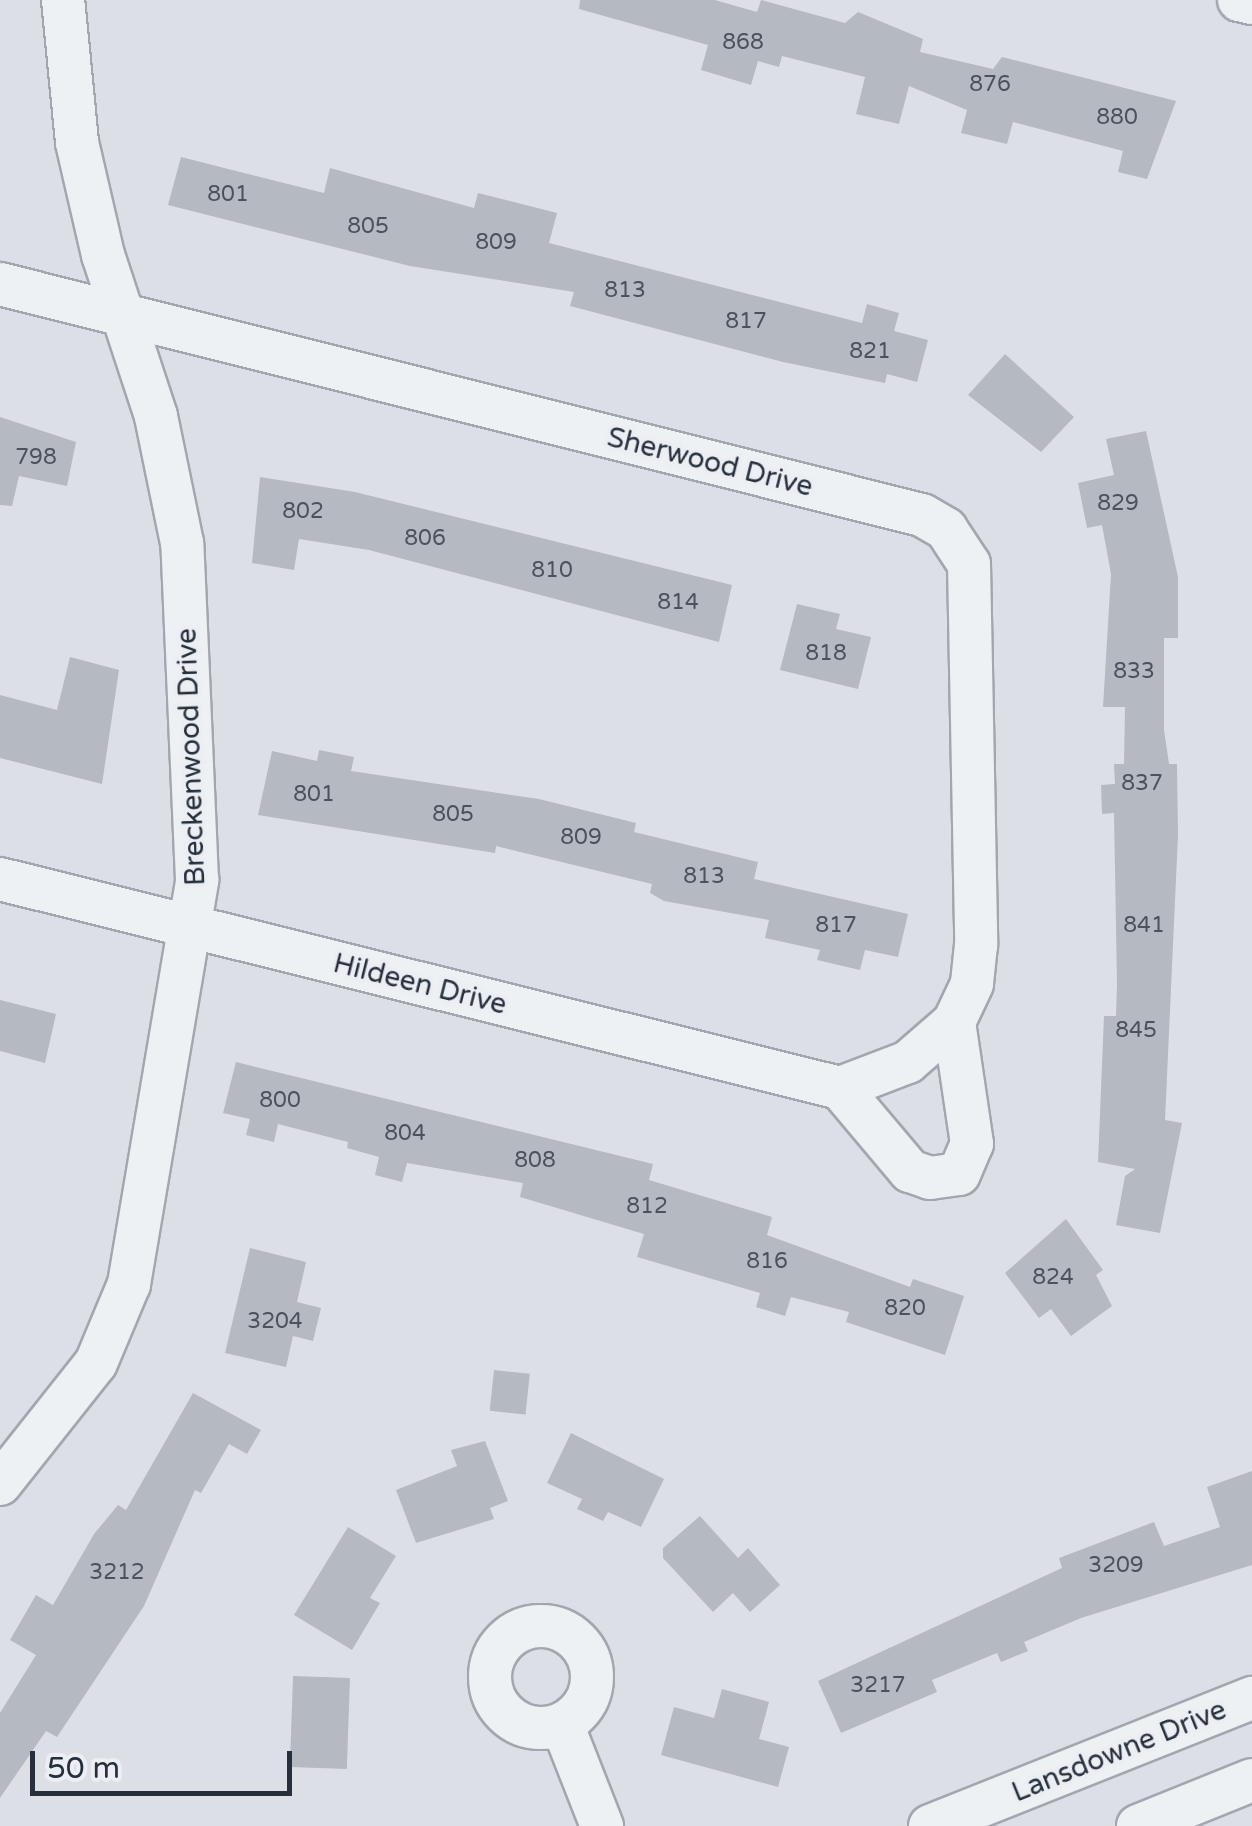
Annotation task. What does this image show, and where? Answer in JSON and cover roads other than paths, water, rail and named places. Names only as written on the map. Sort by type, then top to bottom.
[{"type":"street","name":"Breckenwood Drive","points":[[0,1484],[96,1363],[129,1284],[192,927],[196,770],[182,543],[77,142],[63,0]]},
{"type":"street","points":[[1240,0],[1252,3]]},
{"type":"street","name":"Sherwood Drive","points":[[0,284],[922,515],[946,529],[969,564],[974,692],[976,945],[958,1014]]},
{"type":"street","name":"Hildeen Drive","points":[[0,879],[840,1088]]},
{"type":"street","points":[[958,1014],[972,1144],[959,1174],[930,1178],[910,1171],[840,1088],[908,1062],[958,1014]]},
{"type":"street","name":"Lansdowne Drive","points":[[930,1826],[1252,1698]]},
{"type":"street","points":[[562,1724],[602,1826]]},
{"type":"street","points":[[1138,1826],[1252,1780]]}]
